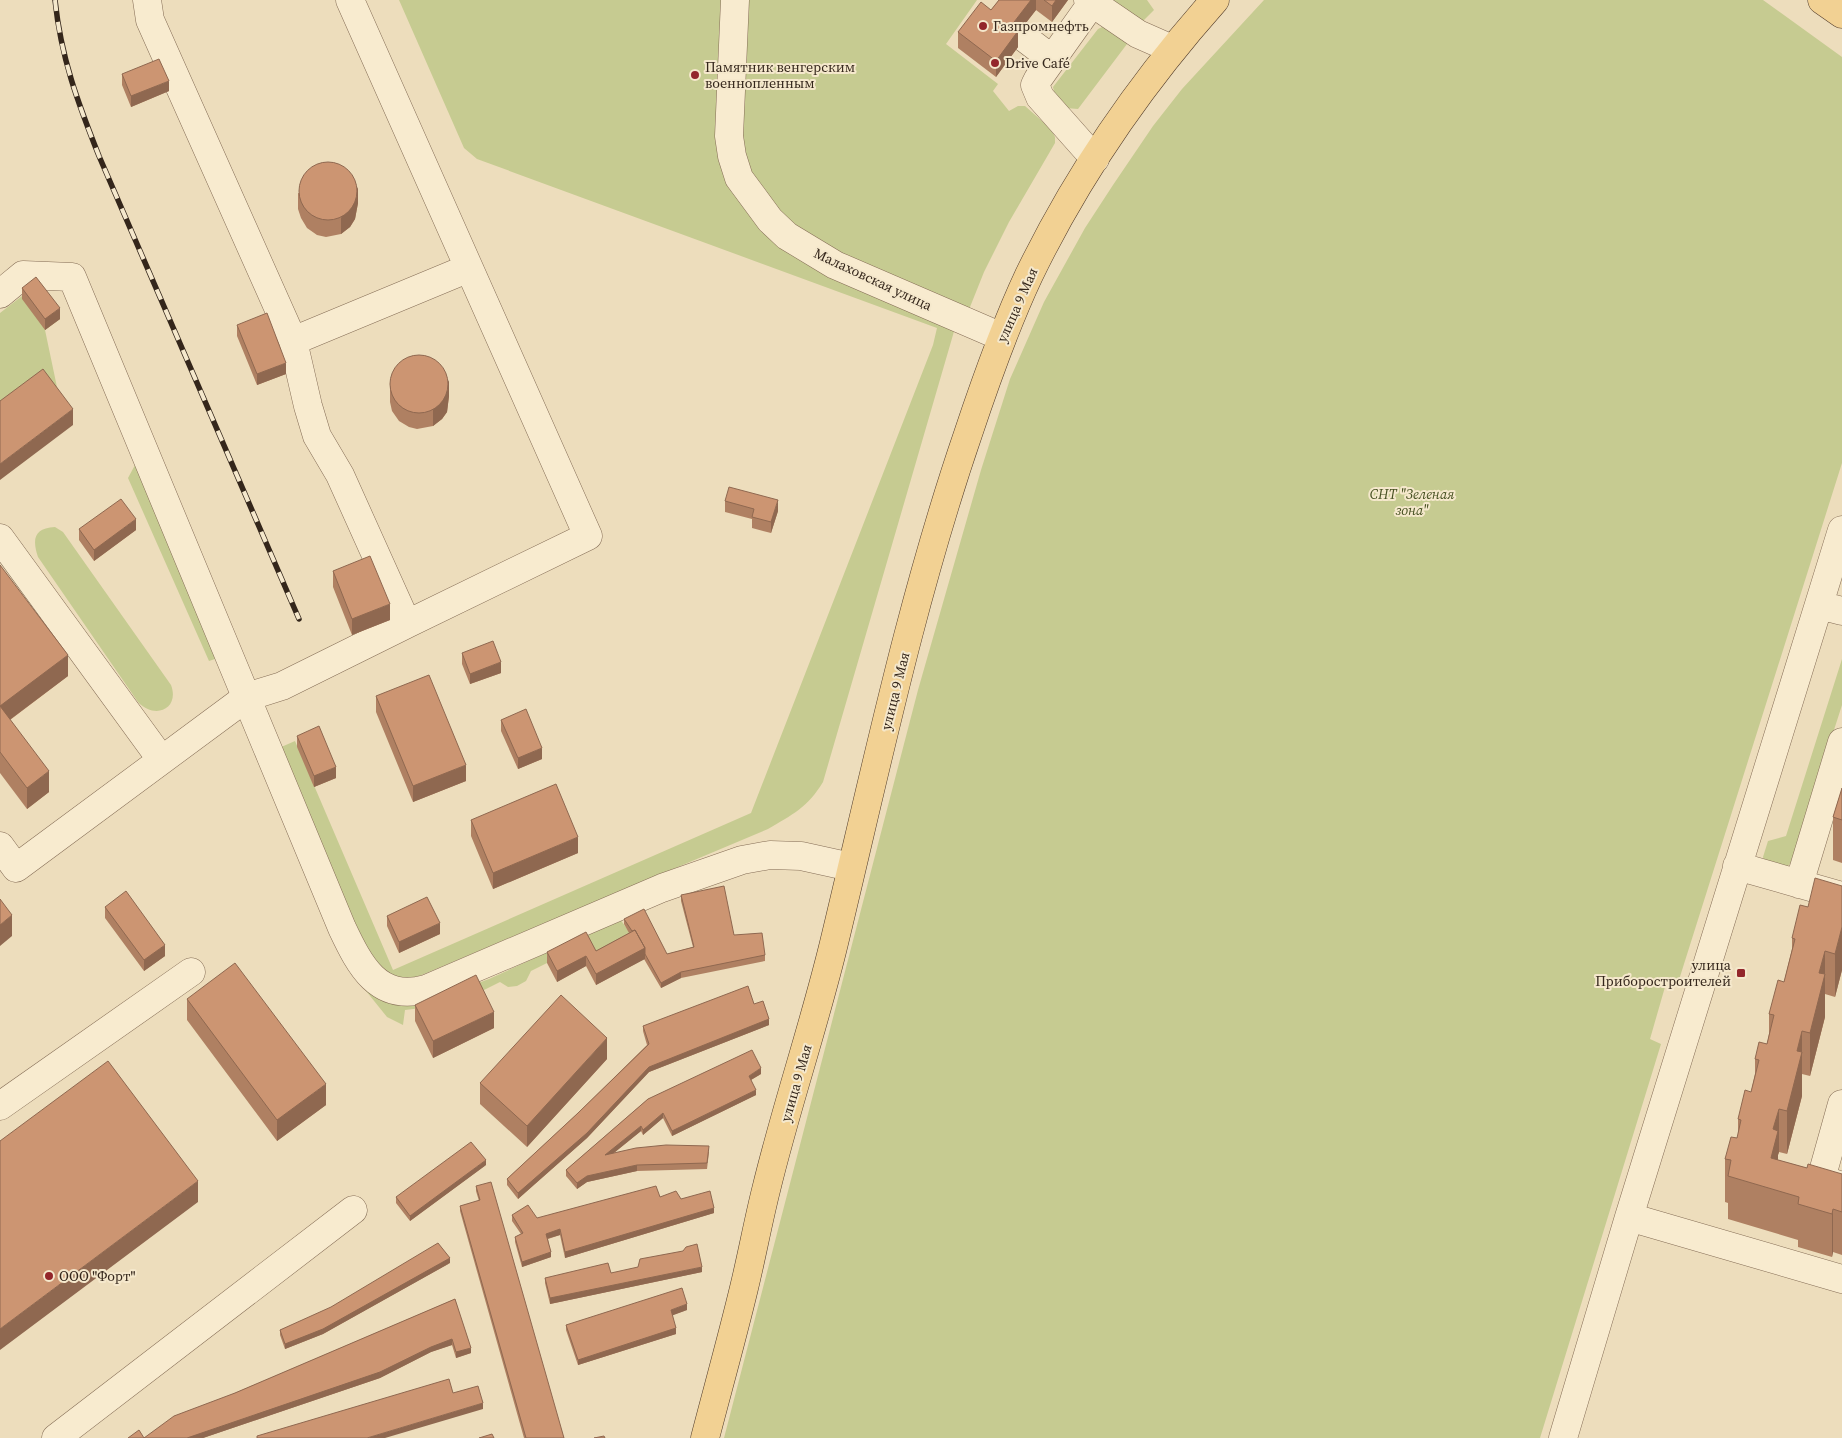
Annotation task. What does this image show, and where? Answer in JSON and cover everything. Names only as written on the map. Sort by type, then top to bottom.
[{"type":"main road","name":"улица 9 Мая","points":[[706,1438],[744,1288],[766,1188],[831,954],[922,581],[951,483],[1002,337],[1030,274],[1064,209],[1095,159],[1172,49],[1215,0]]},
{"type":"main road","points":[[1822,0],[1842,14]]},
{"type":"street","points":[[147,0],[150,20],[293,341],[317,436],[340,475],[407,624]]},
{"type":"street","points":[[0,846],[16,868],[247,697],[282,686],[588,536],[350,0]]},
{"type":"street","name":"Малаховская улица","points":[[735,0],[730,142],[738,178],[770,220],[787,236],[835,265],[1002,337]]},
{"type":"street","points":[[1095,159],[1036,92],[1035,82],[1090,2],[1138,34],[1172,49]]},
{"type":"street","points":[[1018,33],[1052,59]]},
{"type":"street","points":[[293,341],[469,268]]},
{"type":"street","points":[[0,294],[23,275],[72,278],[353,952],[373,979],[395,991],[416,992],[426,989],[662,888],[742,860],[770,855],[800,856],[851,867]]},
{"type":"street","points":[[1563,1438],[1629,1217],[1738,866],[1830,608],[1842,530]]},
{"type":"street","points":[[0,538],[161,760]]},
{"type":"street","points":[[1799,884],[1842,742]]},
{"type":"street","points":[[1738,866],[1842,896]]},
{"type":"street","points":[[0,1106],[191,972]]},
{"type":"street","points":[[1842,1104],[1820,1179],[1842,1186]]},
{"type":"street","points":[[56,1438],[353,1210]]},
{"type":"street","points":[[1629,1217],[1842,1278]]},
{"type":"green space","points":[[399,0],[728,0],[743,195],[955,328],[823,782],[817,791],[792,815],[768,829],[424,974],[408,978],[395,976],[384,970],[366,950],[279,748],[295,741],[393,970],[751,813],[933,345],[937,328],[477,159],[464,148]]},
{"type":"green space","points":[[741,0],[977,0],[946,44],[998,84],[993,91],[1009,111],[1018,106],[1025,106],[1051,129],[1055,137],[1055,143],[1009,222],[984,272],[968,312],[790,231],[738,155]]},
{"type":"green space","points":[[1111,0],[1147,0],[1154,10],[1142,22]]},
{"type":"green space","name":"СНТ \"Зеленая зона\"","points":[[1264,0],[1763,0],[1842,57],[1842,463],[1678,983],[1667,980],[1650,1039],[1661,1044],[1540,1438],[724,1438],[918,690],[981,470],[1010,379],[1044,302],[1085,228],[1113,185],[1153,126],[1182,89]]},
{"type":"green space","points":[[1104,26],[1127,40],[1127,44],[1078,109],[1066,108],[1055,96],[1053,87],[1098,29]]},
{"type":"green space","points":[[35,286],[60,319],[45,330],[62,411],[0,417],[0,313]]},
{"type":"green space","points":[[135,465],[218,658],[209,661],[128,478]]},
{"type":"green space","points":[[55,527],[63,532],[171,685],[173,693],[169,706],[158,711],[145,707],[138,702],[38,557],[35,545],[36,536],[43,530]]},
{"type":"green space","points":[[1842,659],[1842,705],[1792,861],[1788,866],[1766,865],[1763,857],[1768,841],[1786,836]]},
{"type":"green space","points":[[620,919],[635,940],[596,961],[547,963],[531,971],[526,981],[517,986],[508,987],[500,982],[484,990],[479,986],[430,1007],[405,1010],[403,1025],[387,1017],[354,976],[428,1002],[489,979]]},
{"type":"building","points":[[999,0],[1031,0],[1011,26],[1018,31],[996,61],[958,32],[981,2],[991,10]]},
{"type":"building","points":[[1044,0],[1056,0],[1052,6]]},
{"type":"building","points":[[159,59],[169,81],[131,96],[122,74]]},
{"type":"building","points":[[322,162],[334,162],[349,170],[357,185],[357,197],[349,212],[334,220],[322,220],[307,212],[299,197],[299,185],[307,170]]},
{"type":"building","points":[[36,277],[60,308],[45,319],[22,288]]},
{"type":"building","points":[[267,313],[286,363],[257,374],[237,325]]},
{"type":"building","points":[[413,355],[425,355],[440,363],[448,378],[448,390],[440,405],[425,413],[413,413],[398,405],[390,390],[390,378],[398,363]]},
{"type":"building","points":[[43,369],[73,409],[0,464],[0,401]]},
{"type":"building","points":[[729,487],[778,500],[771,522],[752,517],[754,509],[725,501]]},
{"type":"building","points":[[121,499],[136,519],[94,550],[79,529]]},
{"type":"building","points":[[370,556],[390,604],[352,619],[333,571]]},
{"type":"building","points":[[0,565],[68,655],[0,706]]},
{"type":"building","points":[[493,641],[501,662],[470,674],[462,653]]},
{"type":"building","points":[[429,675],[466,765],[413,786],[376,696]]},
{"type":"building","points":[[0,706],[49,771],[27,788],[0,752]]},
{"type":"building","points":[[526,709],[542,748],[518,758],[501,720]]},
{"type":"building","points":[[319,726],[336,767],[314,776],[297,736]]},
{"type":"building","points":[[556,784],[578,837],[493,873],[471,820]]},
{"type":"building","points":[[1842,788],[1842,820],[1833,817]]},
{"type":"building","points":[[1815,878],[1842,886],[1842,927],[1835,954],[1825,951],[1819,973],[1825,974],[1810,1033],[1802,1031],[1797,1051],[1802,1052],[1787,1111],[1779,1109],[1773,1129],[1778,1131],[1771,1158],[1807,1168],[1808,1164],[1842,1174],[1842,1212],[1833,1209],[1832,1214],[1798,1204],[1799,1197],[1728,1176],[1731,1160],[1725,1159],[1731,1137],[1737,1138],[1741,1120],[1738,1119],[1745,1090],[1751,1092],[1759,1060],[1755,1059],[1759,1042],[1767,1044],[1774,1015],[1769,1014],[1778,980],[1784,982],[1795,939],[1792,938],[1800,905],[1808,907]]},
{"type":"building","points":[[724,886],[734,935],[762,933],[765,955],[681,972],[661,983],[645,954],[645,948],[635,930],[632,931],[624,919],[644,909],[667,954],[694,947],[681,895]]},
{"type":"building","points":[[126,891],[165,945],[144,960],[105,907]]},
{"type":"building","points":[[427,897],[440,923],[399,942],[387,916]]},
{"type":"building","points":[[0,899],[12,915],[0,925]]},
{"type":"building","points":[[635,930],[645,948],[596,974],[586,956],[557,971],[547,952],[586,932],[596,951]]},
{"type":"building","points":[[235,963],[326,1084],[277,1120],[187,999]]},
{"type":"building","points":[[476,975],[494,1012],[433,1041],[415,1005]]},
{"type":"building","points":[[748,986],[754,1004],[763,1001],[769,1019],[649,1067],[587,1133],[518,1193],[507,1179],[649,1044],[643,1026]]},
{"type":"building","points":[[561,995],[607,1038],[527,1126],[480,1083]]},
{"type":"building","points":[[752,1050],[761,1068],[749,1076],[756,1090],[672,1131],[663,1113],[643,1130],[641,1126],[605,1155],[636,1148],[666,1145],[709,1146],[707,1163],[637,1165],[587,1176],[577,1183],[566,1170],[648,1099]]},
{"type":"building","name":"ООО \"Форт\"","points":[[108,1061],[198,1181],[0,1329],[0,1141]]},
{"type":"building","points":[[471,1142],[486,1160],[410,1216],[396,1197]]},
{"type":"building","points":[[491,1182],[564,1438],[526,1438],[460,1206],[480,1200],[476,1186]]},
{"type":"building","points":[[656,1186],[660,1197],[676,1191],[681,1199],[710,1191],[714,1208],[565,1252],[560,1229],[546,1234],[551,1252],[522,1262],[515,1237],[523,1233],[512,1215],[528,1205],[537,1218]]},
{"type":"building","points":[[438,1243],[450,1258],[323,1329],[285,1344],[280,1330],[331,1307]]},
{"type":"building","points":[[697,1244],[702,1267],[550,1298],[545,1278],[608,1263],[611,1273],[638,1267],[640,1259],[683,1251],[686,1247]]},
{"type":"building","points":[[682,1288],[687,1304],[671,1310],[676,1328],[578,1360],[566,1325]]},
{"type":"building","points":[[455,1299],[471,1348],[456,1352],[452,1339],[380,1372],[187,1438],[144,1438],[174,1416],[235,1393]]},
{"type":"building","points":[[449,1379],[453,1393],[478,1386],[483,1403],[367,1438],[257,1438],[257,1436]]},
{"type":"building","points":[[139,1430],[144,1438],[128,1438]]},
{"type":"building","points":[[492,1434],[494,1438],[479,1438]]},
{"type":"railway","points":[[55,0],[61,41],[71,80],[99,156],[299,619]]},
{"type":"place","name":"Газпромнефть","points":[[983,26]]},
{"type":"place","name":"Drive Café","points":[[995,63]]},
{"type":"place","name":"Памятник венгерским военнопленным","points":[[695,75]]},
{"type":"place","name":"улица Приборостроителей","points":[[1741,973]]},
{"type":"place","name":"ООО \"Форт\"","points":[[49,1276]]}]
